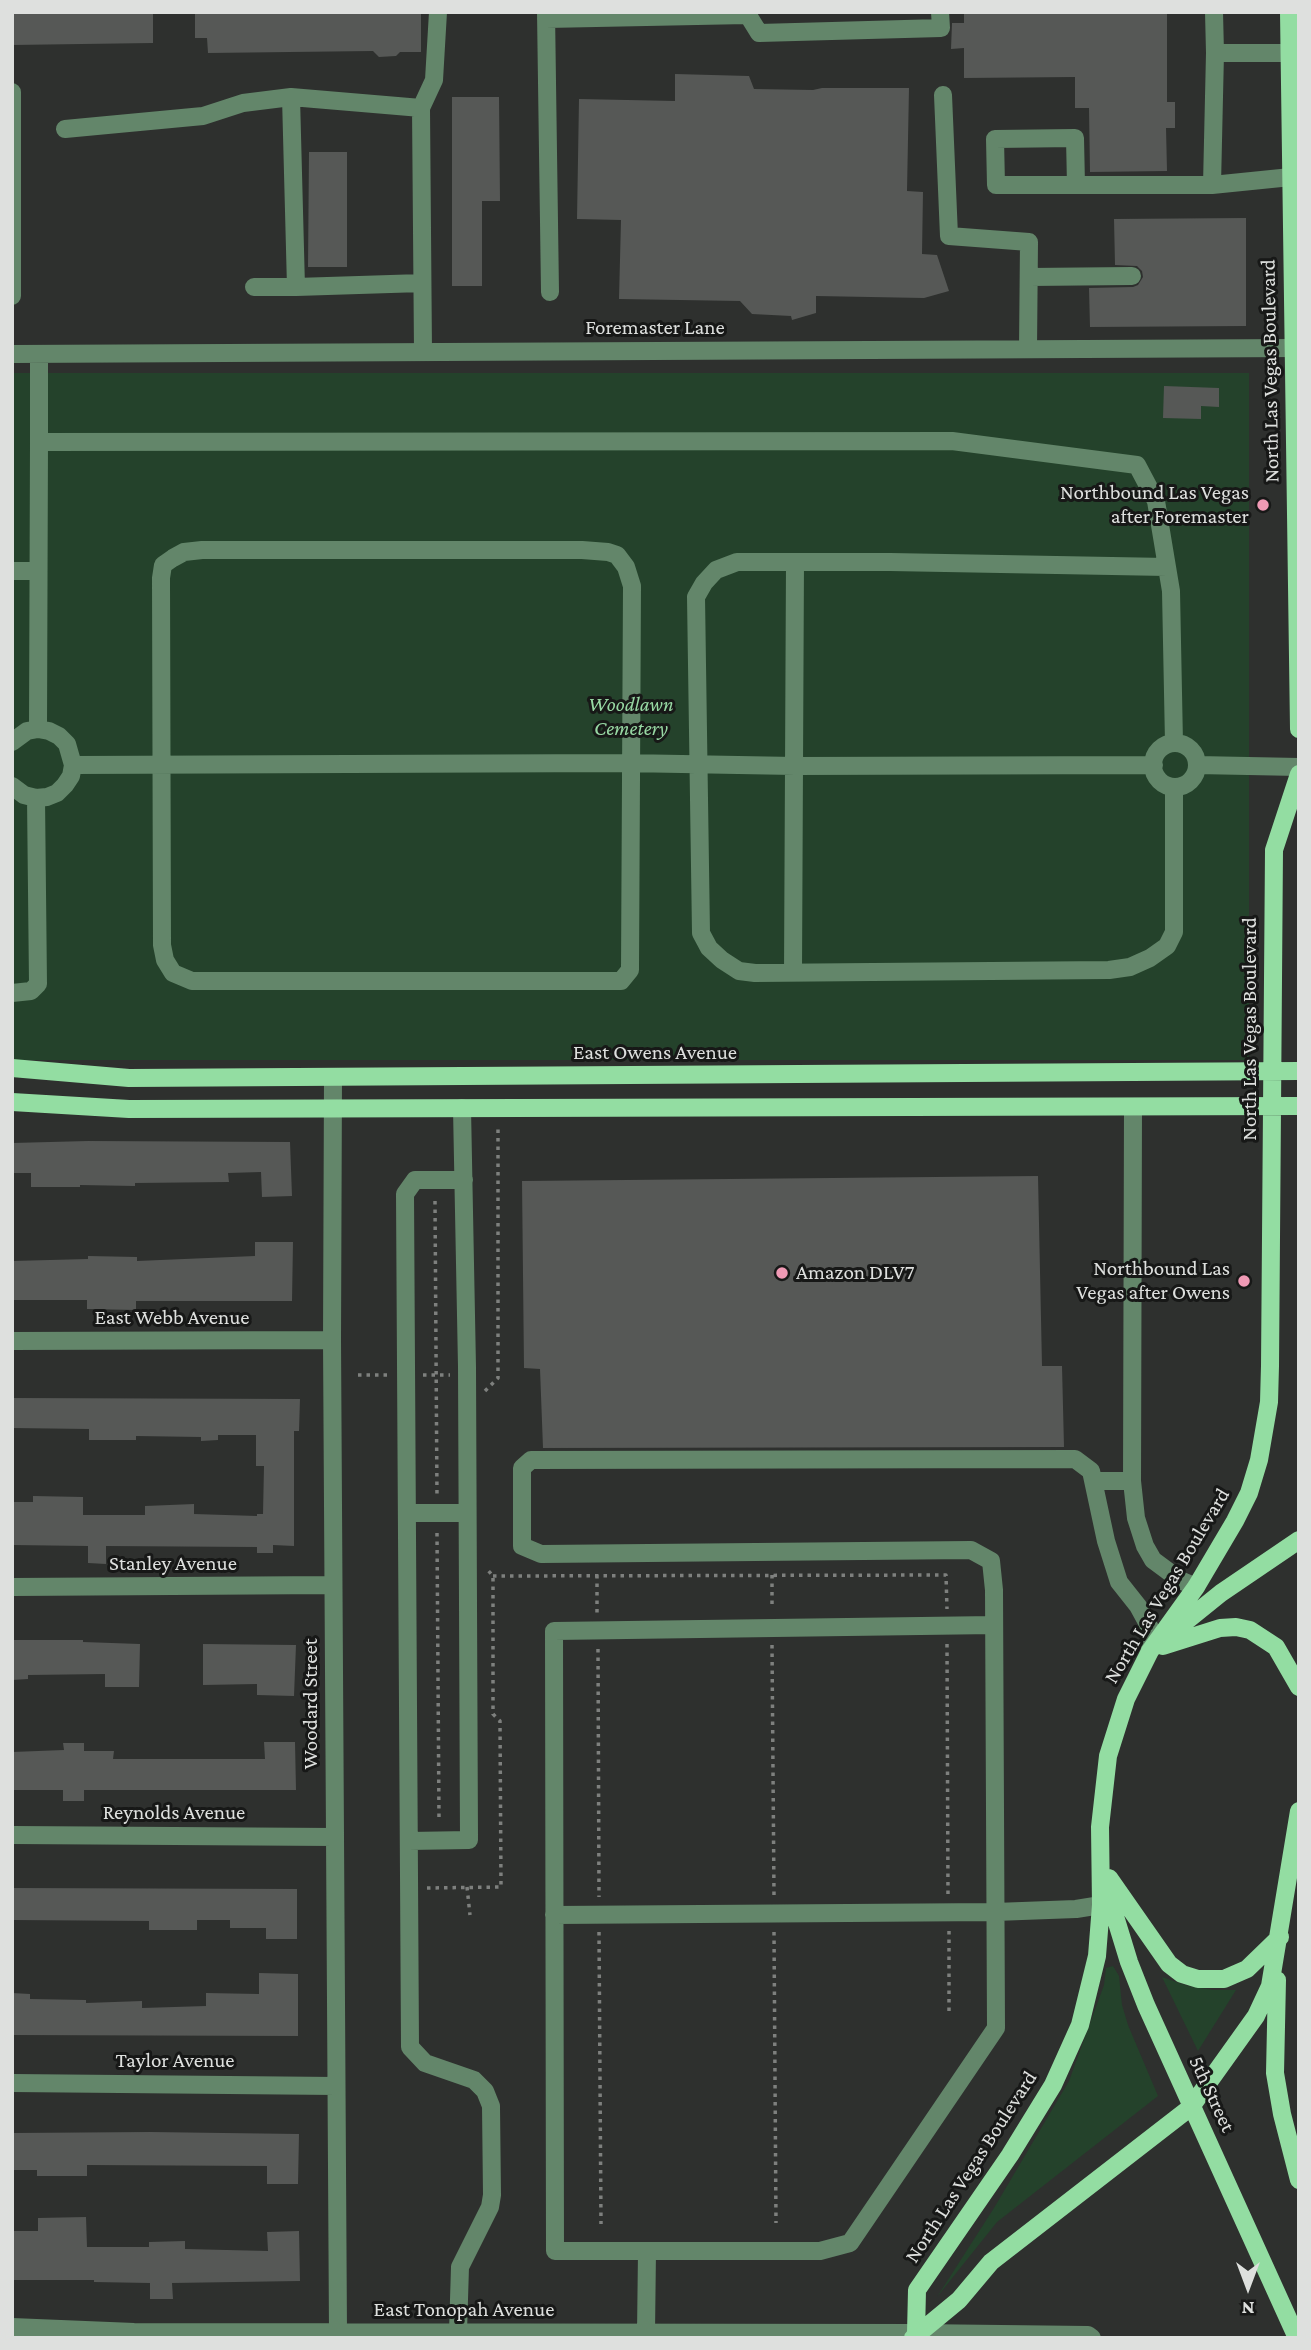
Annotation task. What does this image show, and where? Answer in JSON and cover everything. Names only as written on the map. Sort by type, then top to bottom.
[{"type":"main road","name":"North Las Vegas Boulevard","points":[[1289,12],[1299,729]]},
{"type":"main road","name":"North Las Vegas Boulevard","points":[[914,2336],[917,2290],[1010,2155],[1054,2085],[1080,2025],[1097,1956],[1101,1906],[1099,1864],[1103,1782],[1108,1756],[1126,1699],[1150,1651],[1196,1587],[1249,1493],[1266,1426],[1270,1366],[1274,850],[1299,774]]},
{"type":"main road","name":"East Owens Avenue","points":[[12,1068],[129,1078],[1299,1071]]},
{"type":"main road","points":[[12,1102],[130,1109],[1299,1106]]},
{"type":"main road","points":[[1150,1651],[1221,1593],[1299,1540]]},
{"type":"main road","points":[[1150,1651],[1220,1628],[1250,1630],[1276,1647],[1299,1687]]},
{"type":"main road","points":[[914,2336],[958,2300],[990,2262],[1191,2107],[1256,2017],[1270,1986],[1299,1811]]},
{"type":"main road","points":[[1099,1864],[1169,1964],[1182,1974],[1198,1979],[1224,1979],[1247,1969],[1280,1937]]},
{"type":"main road","name":"5th Street","points":[[1099,1864],[1129,1962],[1191,2107],[1297,2338]]},
{"type":"main road","points":[[1280,1937],[1275,2073],[1299,2180]]},
{"type":"street","points":[[423,352],[421,108],[434,80],[438,12]]},
{"type":"street","points":[[550,292],[546,16],[746,13],[759,33],[941,28],[940,12]]},
{"type":"street","points":[[1212,185],[1214,12]]},
{"type":"street","points":[[1215,53],[1290,53]]},
{"type":"street","points":[[12,92],[12,296]]},
{"type":"street","points":[[943,95],[949,236],[1030,242],[1028,349]]},
{"type":"street","points":[[65,129],[203,116],[243,103],[291,97],[421,108]]},
{"type":"street","points":[[291,97],[296,287]]},
{"type":"street","points":[[1076,185],[1075,138],[995,139],[996,185],[1076,185],[1212,185],[1291,177]]},
{"type":"street","points":[[1029,277],[1132,276]]},
{"type":"street","points":[[254,287],[422,283]]},
{"type":"street","name":"Foremaster Lane","points":[[12,354],[1295,348]]},
{"type":"street","points":[[38,729],[39,354]]},
{"type":"street","points":[[39,442],[952,441],[1137,465],[1156,501],[1171,591],[1174,744]]},
{"type":"street","points":[[582,550],[617,555],[626,567],[632,586],[629,970],[621,981],[609,982],[192,981],[173,973],[165,960],[162,945],[163,764],[161,578],[163,565],[184,552],[582,550]]},
{"type":"street","points":[[1167,568],[737,562],[716,570],[695,597],[701,933],[709,948],[738,971],[1109,970],[1130,967],[1167,946],[1174,932],[1174,787]]},
{"type":"street","points":[[793,972],[795,562]]},
{"type":"street","points":[[12,571],[38,571]]},
{"type":"street","points":[[12,742],[27,731],[49,731],[67,744],[73,765],[65,785],[57,793],[36,798],[24,795],[12,786]]},
{"type":"street","points":[[1174,744],[1188,747],[1193,752],[1197,765],[1193,779],[1174,787],[1161,782],[1156,776],[1154,765],[1156,755],[1161,749],[1174,744]]},
{"type":"street","points":[[73,765],[1154,765]]},
{"type":"street","points":[[1197,765],[1299,767]]},
{"type":"street","points":[[12,993],[31,991],[38,984],[36,798]]},
{"type":"street","name":"Woodard Street","points":[[333,1077],[338,2331]]},
{"type":"street","points":[[1133,1107],[1132,1481],[1136,1518],[1145,1546],[1153,1560],[1196,1587]]},
{"type":"street","points":[[409,1841],[469,1840],[467,1367],[462,1108]]},
{"type":"street","points":[[458,2332],[460,2267],[490,2207],[492,2194],[491,2106],[485,2091],[474,2080],[425,2063],[410,2048],[405,1194],[415,1180],[464,1180]]},
{"type":"street","name":"East Webb Avenue","points":[[12,1341],[332,1340]]},
{"type":"street","points":[[994,1625],[554,1631],[555,2251],[820,2251],[850,2243],[996,2028],[994,1590],[991,1561],[971,1550],[541,1554],[522,1546],[522,1468],[531,1460],[1075,1459],[1091,1471],[1095,1481],[1107,1541],[1119,1582],[1138,1606],[1150,1628],[1150,1651]]},
{"type":"street","points":[[1095,1481],[1132,1481]]},
{"type":"street","points":[[408,1513],[467,1513]]},
{"type":"street","name":"Stanley Avenue","points":[[12,1587],[333,1586]]},
{"type":"street","name":"Reynolds Avenue","points":[[12,1835],[335,1837]]},
{"type":"street","points":[[554,1915],[647,1912],[995,1912],[1101,1906]]},
{"type":"street","name":"Taylor Avenue","points":[[12,2083],[337,2086]]},
{"type":"street","points":[[646,2333],[647,2251]]},
{"type":"street","name":"East Tonopah Avenue","points":[[12,2327],[134,2335],[338,2331],[496,2335],[646,2333],[1092,2338]]},
{"type":"path","points":[[482,1394],[498,1378],[498,1123]]},
{"type":"path","points":[[358,1375],[455,1375],[477,1361],[498,1361]]},
{"type":"path","points":[[409,1888],[501,1887],[500,1721],[493,1714],[493,1576],[482,1563]]},
{"type":"path","points":[[493,1576],[946,1574],[949,2011]]},
{"type":"path","points":[[467,1887],[470,1915]]},
{"type":"green space","name":"Woodlawn Cemetery","points":[[12,373],[1249,373],[1249,1060],[12,1060]]},
{"type":"green space","points":[[1113,1966],[1119,1976],[1122,2005],[1128,2025],[1158,2096],[997,2222],[937,2297],[994,2208],[1069,2081],[1104,1985],[1106,1968]]},
{"type":"green space","points":[[1162,1977],[1188,1986],[1236,1990],[1198,2051]]},
{"type":"building","points":[[12,12],[153,12],[153,43],[12,45]]},
{"type":"building","points":[[195,12],[421,12],[421,52],[400,52],[396,56],[379,57],[373,51],[208,53],[207,38],[195,38]]},
{"type":"building","points":[[964,12],[1167,12],[1167,102],[1175,102],[1175,128],[1166,128],[1167,171],[1090,172],[1089,108],[1075,108],[1075,77],[964,78],[964,48],[951,49],[952,23],[964,23]]},
{"type":"building","points":[[675,74],[749,76],[754,89],[909,88],[907,191],[923,192],[922,254],[937,255],[949,291],[924,298],[816,296],[816,313],[792,320],[791,316],[752,314],[740,301],[619,299],[621,220],[577,219],[579,99],[675,101]]},
{"type":"building","points":[[452,97],[499,97],[500,201],[482,201],[482,286],[452,286]]},
{"type":"building","points":[[309,152],[347,152],[347,267],[308,267]]},
{"type":"building","points":[[1246,218],[1246,326],[1090,327],[1089,288],[1133,287],[1138,285],[1143,277],[1137,266],[1115,265],[1114,219]]},
{"type":"building","points":[[1164,386],[1219,388],[1219,407],[1201,406],[1201,419],[1163,418]]},
{"type":"building","points":[[290,1142],[292,1196],[262,1197],[261,1172],[228,1173],[229,1182],[135,1183],[135,1186],[80,1187],[31,1187],[31,1173],[12,1173],[12,1143]]},
{"type":"building","name":"Amazon DLV7","points":[[1038,1176],[1042,1366],[1062,1366],[1064,1447],[543,1448],[540,1369],[524,1368],[522,1181]]},
{"type":"building","points":[[255,1242],[293,1242],[292,1301],[136,1301],[136,1310],[87,1309],[87,1300],[12,1300],[12,1261],[88,1259],[88,1256],[137,1257],[137,1261],[255,1256]]},
{"type":"building","points":[[12,1398],[300,1399],[299,1431],[294,1431],[294,1546],[273,1545],[273,1553],[257,1553],[257,1547],[106,1546],[106,1564],[88,1563],[88,1546],[12,1545],[12,1502],[33,1502],[33,1496],[83,1497],[83,1515],[145,1515],[145,1506],[194,1504],[194,1514],[257,1516],[263,1514],[264,1466],[256,1466],[256,1435],[218,1435],[218,1440],[201,1441],[201,1437],[136,1436],[136,1440],[89,1440],[89,1429],[12,1428]]},
{"type":"building","points":[[12,1640],[83,1640],[140,1644],[139,1687],[105,1687],[105,1674],[28,1675],[28,1679],[12,1680]]},
{"type":"building","points":[[203,1644],[296,1645],[294,1696],[257,1695],[257,1684],[203,1685]]},
{"type":"building","points":[[264,1742],[295,1742],[296,1790],[84,1790],[84,1801],[63,1801],[63,1790],[12,1790],[12,1752],[64,1750],[63,1743],[84,1743],[84,1751],[114,1751],[113,1759],[265,1759]]},
{"type":"building","points":[[12,1888],[297,1889],[297,1939],[266,1939],[266,1928],[230,1928],[230,1920],[197,1920],[197,1930],[149,1930],[149,1921],[12,1920]]},
{"type":"building","points":[[259,1973],[298,1974],[298,2036],[12,2035],[12,1993],[30,1994],[30,1999],[86,2000],[86,2003],[142,2001],[142,2008],[206,2006],[206,1993],[259,1994]]},
{"type":"building","points":[[12,2133],[299,2134],[298,2184],[267,2184],[267,2166],[87,2165],[87,2176],[37,2176],[37,2170],[12,2170]]},
{"type":"building","points":[[86,2217],[87,2247],[149,2247],[149,2242],[185,2241],[185,2249],[268,2251],[267,2232],[299,2231],[300,2281],[172,2283],[173,2299],[150,2299],[150,2283],[12,2280],[12,2231],[38,2231],[38,2218]]},
{"type":"place","name":"Northbound Las Vegas after Foremaster","points":[[1263,505]]},
{"type":"place","name":"Amazon DLV7","points":[[782,1273]]},
{"type":"place","name":"Northbound Las Vegas after Owens","points":[[1244,1281]]}]
